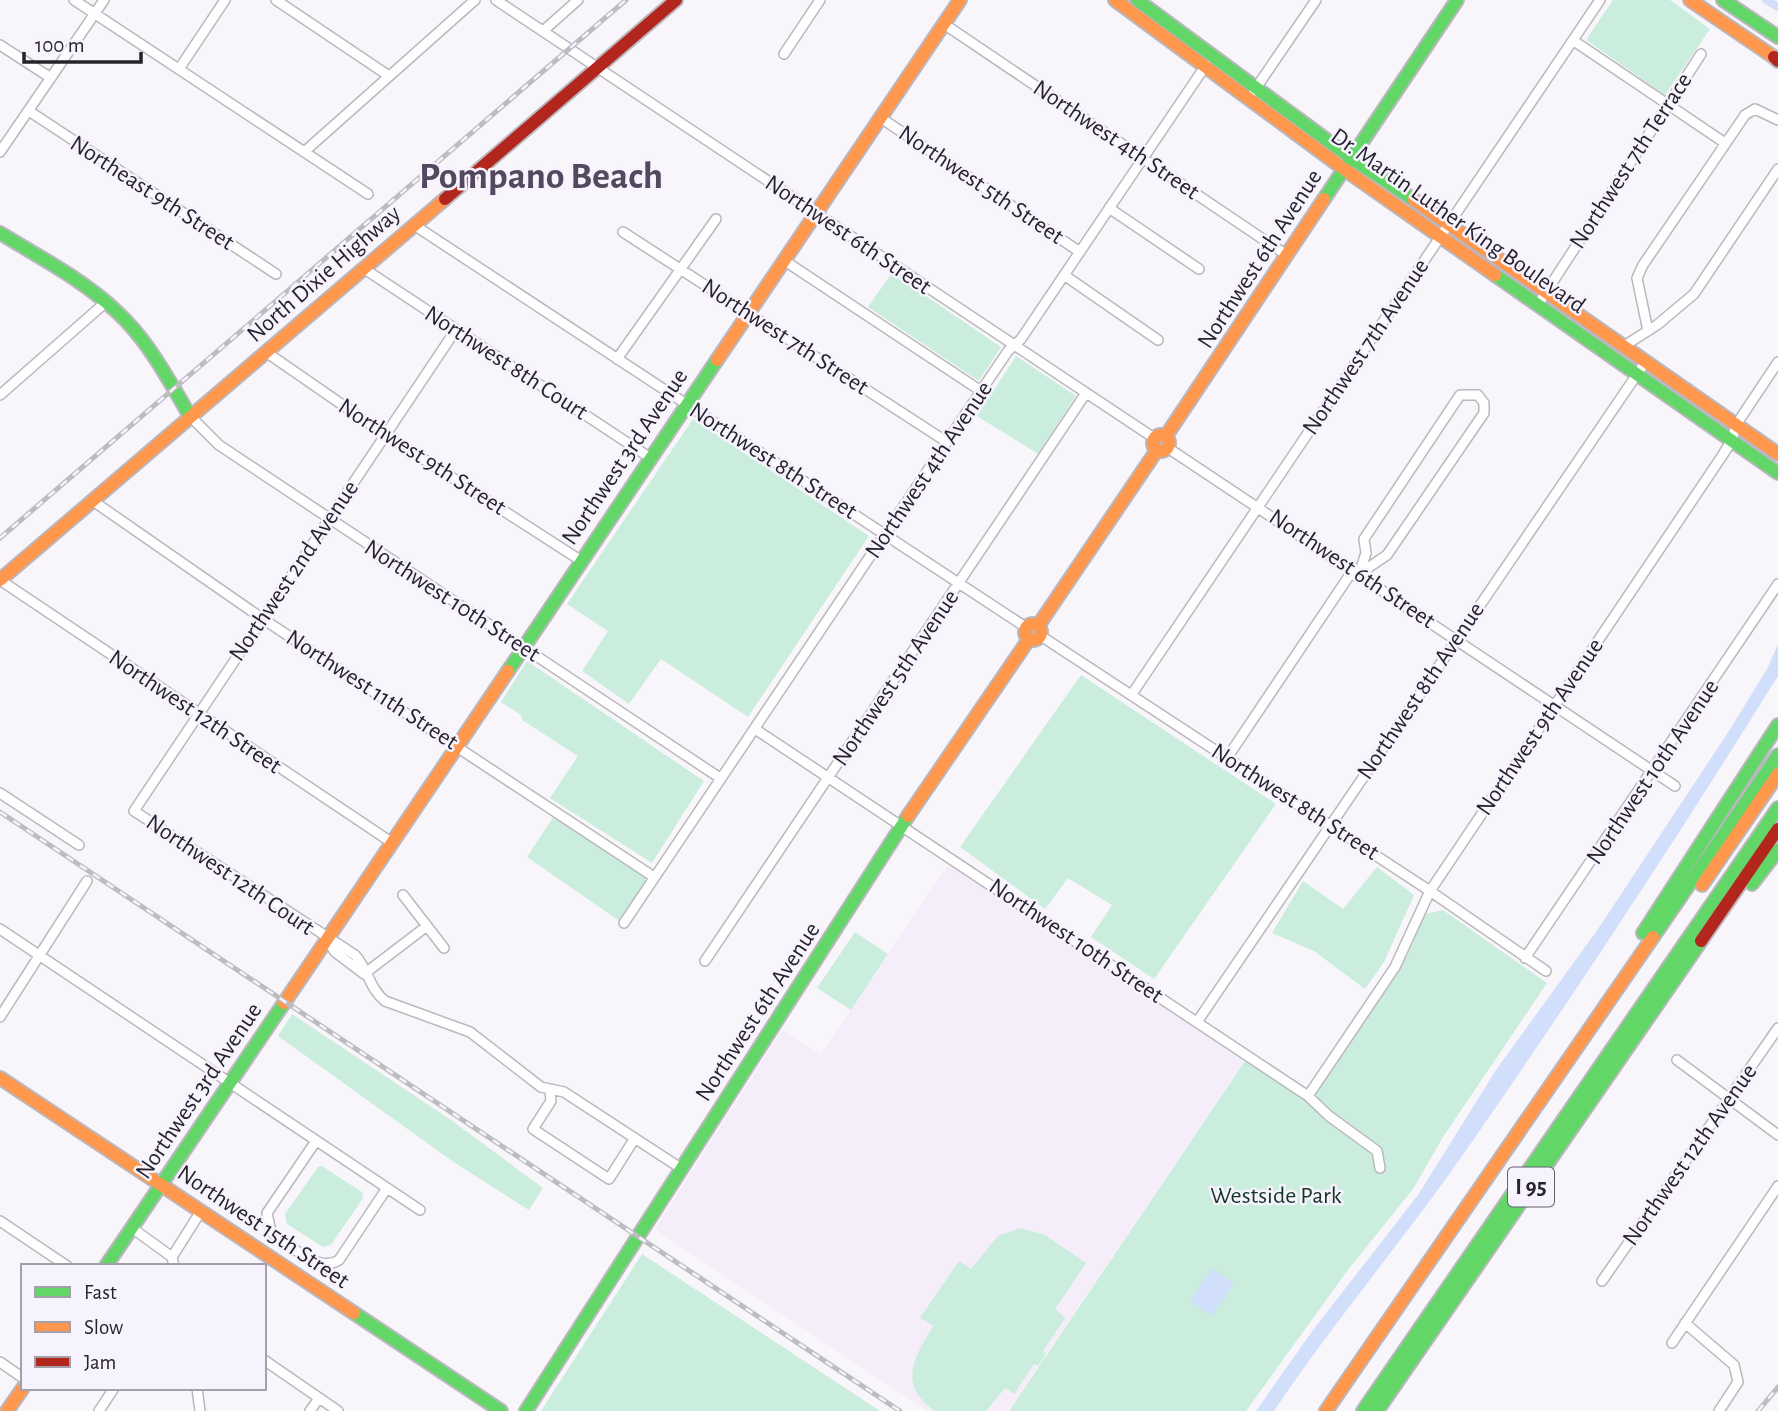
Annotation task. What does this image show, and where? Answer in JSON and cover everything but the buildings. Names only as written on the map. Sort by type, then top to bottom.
[{"type":"main road","name":"North Dixie Highway","points":[[0,580],[676,0]]},
{"type":"main road","name":"Northwest 3rd Avenue","points":[[107,1264],[649,457],[785,261],[960,0]]},
{"type":"main road","name":"Dr. Martin Luther King Boulevard","points":[[1115,0],[1206,65],[1253,93]]},
{"type":"main road","name":"Dr. Martin Luther King Boulevard","points":[[1137,0],[1253,93],[1442,235],[1778,473]]},
{"type":"main road","name":"Northwest 6th Avenue","points":[[526,1411],[902,825],[1289,256],[1457,0]]},
{"type":"main road","points":[[1690,0],[1777,59]]},
{"type":"main road","points":[[1723,0],[1778,37]]},
{"type":"main road","name":"Dr. Martin Luther King Boulevard","points":[[1348,163],[1451,224],[1778,454]]},
{"type":"main road","points":[[0,233],[106,302],[132,327],[190,416]]},
{"type":"main road","points":[[1595,1021],[1624,962],[1778,725]]},
{"type":"main road","name":"I 95","points":[[1326,1411],[1778,755]]},
{"type":"main road","points":[[1340,1411],[1778,774]]},
{"type":"main road","points":[[1363,1411],[1778,808]]},
{"type":"main road","name":"I 95","points":[[1377,1411],[1778,829]]},
{"type":"main road","points":[[1685,964],[1778,850]]},
{"type":"main road","name":"Northwest 15th Street","points":[[0,1078],[501,1411]]},
{"type":"main road","points":[[7,1411],[22,1390]]},
{"type":"street","points":[[74,0],[368,194]]},
{"type":"street","points":[[0,152],[104,0]]},
{"type":"street","points":[[179,69],[225,0]]},
{"type":"street","points":[[276,0],[389,76]]},
{"type":"street","points":[[304,152],[475,0]]},
{"type":"street","name":"Northwest 6th Street","points":[[496,0],[1675,786]]},
{"type":"street","points":[[542,31],[578,0]]},
{"type":"street","points":[[784,54],[820,0]]},
{"type":"street","points":[[1253,93],[1316,0]]},
{"type":"street","name":"Northwest 7th Avenue","points":[[1132,694],[1600,0]]},
{"type":"street","name":"Northwest 4th Street","points":[[944,24],[1289,256]]},
{"type":"street","points":[[1574,41],[1725,143]]},
{"type":"street","points":[[0,45],[51,78]]},
{"type":"street","name":"Northwest 7th Terrace","points":[[1539,303],[1701,54]]},
{"type":"street","name":"Northwest 4th Avenue","points":[[624,923],[981,391],[1064,275],[1206,65]]},
{"type":"street","points":[[1648,331],[1638,272],[1745,115],[1755,109],[1778,120]]},
{"type":"street","name":"Northeast 9th Street","points":[[29,111],[276,274]]},
{"type":"street","name":"Northwest 5th Street","points":[[881,118],[1080,251]]},
{"type":"street","points":[[1624,346],[1648,331],[1694,294],[1778,169]]},
{"type":"street","points":[[1109,208],[1199,270]]},
{"type":"street","points":[[617,359],[716,219]]},
{"type":"street","name":"Northwest 8th Street","points":[[414,225],[1132,694],[1546,971]]},
{"type":"street","name":"Northwest 7th Street","points":[[623,232],[947,442]]},
{"type":"street","points":[[785,261],[981,391]]},
{"type":"street","name":"Northwest 8th Court","points":[[363,268],[649,457]]},
{"type":"street","name":"Northwest 5th Street","points":[[1064,275],[1158,340]]},
{"type":"street","points":[[0,395],[106,302]]},
{"type":"street","name":"Northwest 2nd Avenue","points":[[134,811],[455,331]]},
{"type":"street","name":"Northwest 9th Street","points":[[266,352],[386,435],[580,560]]},
{"type":"street","name":"Northwest 8th Avenue","points":[[1197,1022],[1455,638],[1646,362]]},
{"type":"street","name":"Northwest 9th Avenue","points":[[1308,1096],[1395,967],[1430,891],[1732,440],[1736,425],[1778,362]]},
{"type":"street","name":"Northwest 5th Avenue","points":[[705,961],[1086,393]]},
{"type":"street","points":[[1227,758],[1349,576],[1359,573],[1387,555],[1484,413],[1484,402],[1478,395],[1460,395],[1364,539],[1366,553],[1359,573]]},
{"type":"street","name":"Northwest 10th Street","points":[[190,416],[219,445],[720,778]]},
{"type":"street","name":"Northwest 11th Street","points":[[93,500],[263,619],[654,877]]},
{"type":"street","name":"Northwest 12th Street","points":[[0,580],[391,842]]},
{"type":"street","name":"Northwest 10th Avenue","points":[[1525,958],[1654,772],[1778,584]]},
{"type":"street","name":"Northwest 10th Street","points":[[755,729],[1308,1096],[1329,1116],[1377,1152],[1380,1168]]},
{"type":"street","points":[[0,793],[79,845]]},
{"type":"street","name":"Northwest 12th Court","points":[[134,811],[327,939]]},
{"type":"street","points":[[0,1017],[87,881]]},
{"type":"street","points":[[403,895],[444,948]]},
{"type":"street","points":[[364,974],[426,926]]},
{"type":"street","points":[[0,929],[420,1210]]},
{"type":"street","points":[[327,939],[355,955],[362,963],[364,974],[385,1001],[470,1032],[550,1091],[564,1092],[682,1169]]},
{"type":"street","name":"Northwest 12th Avenue","points":[[1602,1281],[1778,1028]]},
{"type":"street","points":[[1677,1060],[1778,1135]]},
{"type":"street","points":[[550,1091],[551,1101],[534,1129],[609,1179],[635,1138]]},
{"type":"street","points":[[316,1141],[267,1213],[271,1232],[321,1265],[330,1266],[339,1261],[387,1188]]},
{"type":"street","points":[[1672,1343],[1778,1186]]},
{"type":"street","points":[[132,1228],[173,1262],[201,1211]]},
{"type":"street","points":[[0,1221],[64,1264]]},
{"type":"street","points":[[1685,1323],[1734,1364],[1738,1382],[1719,1411]]},
{"type":"street","points":[[266,1361],[338,1411]]},
{"type":"street","points":[[0,1362],[21,1377]]},
{"type":"street","points":[[99,1411],[113,1390]]},
{"type":"street","points":[[197,1390],[200,1411]]},
{"type":"street","points":[[310,1411],[319,1398]]},
{"type":"shaded area","points":[[950,862],[1246,1058],[1008,1411],[928,1411],[655,1229],[782,1030],[821,1055]]},
{"type":"green space","points":[[1613,0],[1670,0],[1710,29],[1665,95],[1586,40]]},
{"type":"green space","points":[[892,273],[1001,347],[979,381],[868,307]]},
{"type":"green space","points":[[1016,356],[1076,396],[1038,454],[977,416]]},
{"type":"green space","points":[[693,419],[869,536],[748,717],[661,659],[629,704],[582,671],[608,631],[567,604]]},
{"type":"green space","points":[[527,661],[704,781],[652,863],[550,798],[578,756],[522,720],[521,715],[501,702]]},
{"type":"green space","points":[[1081,675],[1276,804],[1154,979],[1091,937],[1112,905],[1068,878],[1045,909],[960,847]]},
{"type":"green space","points":[[554,816],[655,885],[628,927],[527,857]]},
{"type":"green space","points":[[1377,867],[1414,895],[1384,962],[1365,989],[1314,951],[1272,933],[1303,881],[1343,909]]},
{"type":"green space","name":"Westside Park","points":[[1443,910],[1547,983],[1443,1137],[1413,1189],[1347,1271],[1246,1411],[1009,1411],[1247,1058],[1310,1100],[1407,956],[1425,914]]},
{"type":"green space","points":[[855,932],[888,954],[851,1010],[817,988]]},
{"type":"green space","points":[[292,1014],[451,1120],[543,1188],[529,1210],[452,1161],[278,1036]]},
{"type":"green space","points":[[322,1166],[362,1192],[363,1198],[331,1245],[323,1247],[287,1224],[285,1214],[318,1167]]},
{"type":"green space","points":[[1021,1228],[1045,1235],[1086,1263],[1055,1309],[1065,1318],[1043,1351],[1046,1354],[1038,1366],[1034,1364],[1014,1394],[1005,1388],[986,1411],[935,1411],[923,1401],[913,1381],[915,1360],[933,1326],[920,1318],[959,1261],[971,1269],[998,1236]]},
{"type":"green space","points":[[642,1254],[880,1411],[541,1411]]},
{"type":"water","points":[[1778,644],[1778,676],[1626,913],[1509,1088],[1274,1411],[1256,1411],[1313,1330],[1418,1195],[1496,1070],[1598,929],[1727,734],[1767,669]]},
{"type":"water","points":[[1212,1268],[1234,1283],[1212,1316],[1190,1301]]},
{"type":"waterway","points":[[1766,0],[1778,7]]},
{"type":"railway","points":[[0,538],[626,0]]},
{"type":"railway","points":[[0,812],[900,1411]]},
{"type":"railway","points":[[1758,1411],[1778,1387]]},
{"type":"traffic: fast","points":[[1137,0],[1351,158],[1414,200]]},
{"type":"traffic: fast","points":[[1324,199],[1457,0]]},
{"type":"traffic: fast","points":[[1723,0],[1778,37]]},
{"type":"traffic: fast","points":[[0,233],[75,279],[116,311],[148,347],[190,416]]},
{"type":"traffic: fast","points":[[1495,275],[1778,473]]},
{"type":"traffic: fast","points":[[508,671],[717,360]]},
{"type":"traffic: fast","points":[[1643,933],[1778,725]]},
{"type":"traffic: fast","points":[[1653,937],[1778,755]]},
{"type":"traffic: fast","points":[[1363,1411],[1778,808]]},
{"type":"traffic: fast","points":[[526,1411],[908,816]]},
{"type":"traffic: fast","points":[[1752,884],[1778,850]]},
{"type":"traffic: fast","points":[[1377,1411],[1701,941]]},
{"type":"traffic: fast","points":[[107,1264],[284,1003]]},
{"type":"traffic: fast","points":[[354,1313],[501,1411]]},
{"type":"traffic: slow","points":[[717,360],[960,0]]},
{"type":"traffic: slow","points":[[1115,0],[1344,169],[1495,275]]},
{"type":"traffic: slow","points":[[1690,0],[1778,60]]},
{"type":"traffic: slow","points":[[0,580],[445,199]]},
{"type":"traffic: slow","points":[[1166,436],[1324,199]]},
{"type":"traffic: slow","points":[[1414,200],[1778,454]]},
{"type":"traffic: slow","points":[[1158,435],[1164,435],[1169,443],[1167,449],[1158,451],[1153,446],[1153,440],[1158,435]]},
{"type":"traffic: slow","points":[[1038,626],[1157,450]]},
{"type":"traffic: slow","points":[[1030,624],[1036,624],[1041,632],[1039,638],[1030,640],[1025,635],[1025,629],[1030,624]]},
{"type":"traffic: slow","points":[[908,816],[1029,639]]},
{"type":"traffic: slow","points":[[284,1003],[508,671]]},
{"type":"traffic: slow","points":[[1702,885],[1778,774]]},
{"type":"traffic: slow","points":[[1326,1411],[1653,937]]},
{"type":"traffic: slow","points":[[0,1078],[354,1313]]},
{"type":"traffic: slow","points":[[7,1411],[22,1390]]},
{"type":"traffic: jam","points":[[445,199],[676,0]]},
{"type":"traffic: jam","points":[[1774,57],[1778,61]]},
{"type":"traffic: jam","points":[[1701,941],[1778,829]]},
{"type":"district","name":"Pompano Beach","points":[[541,177]]}]
